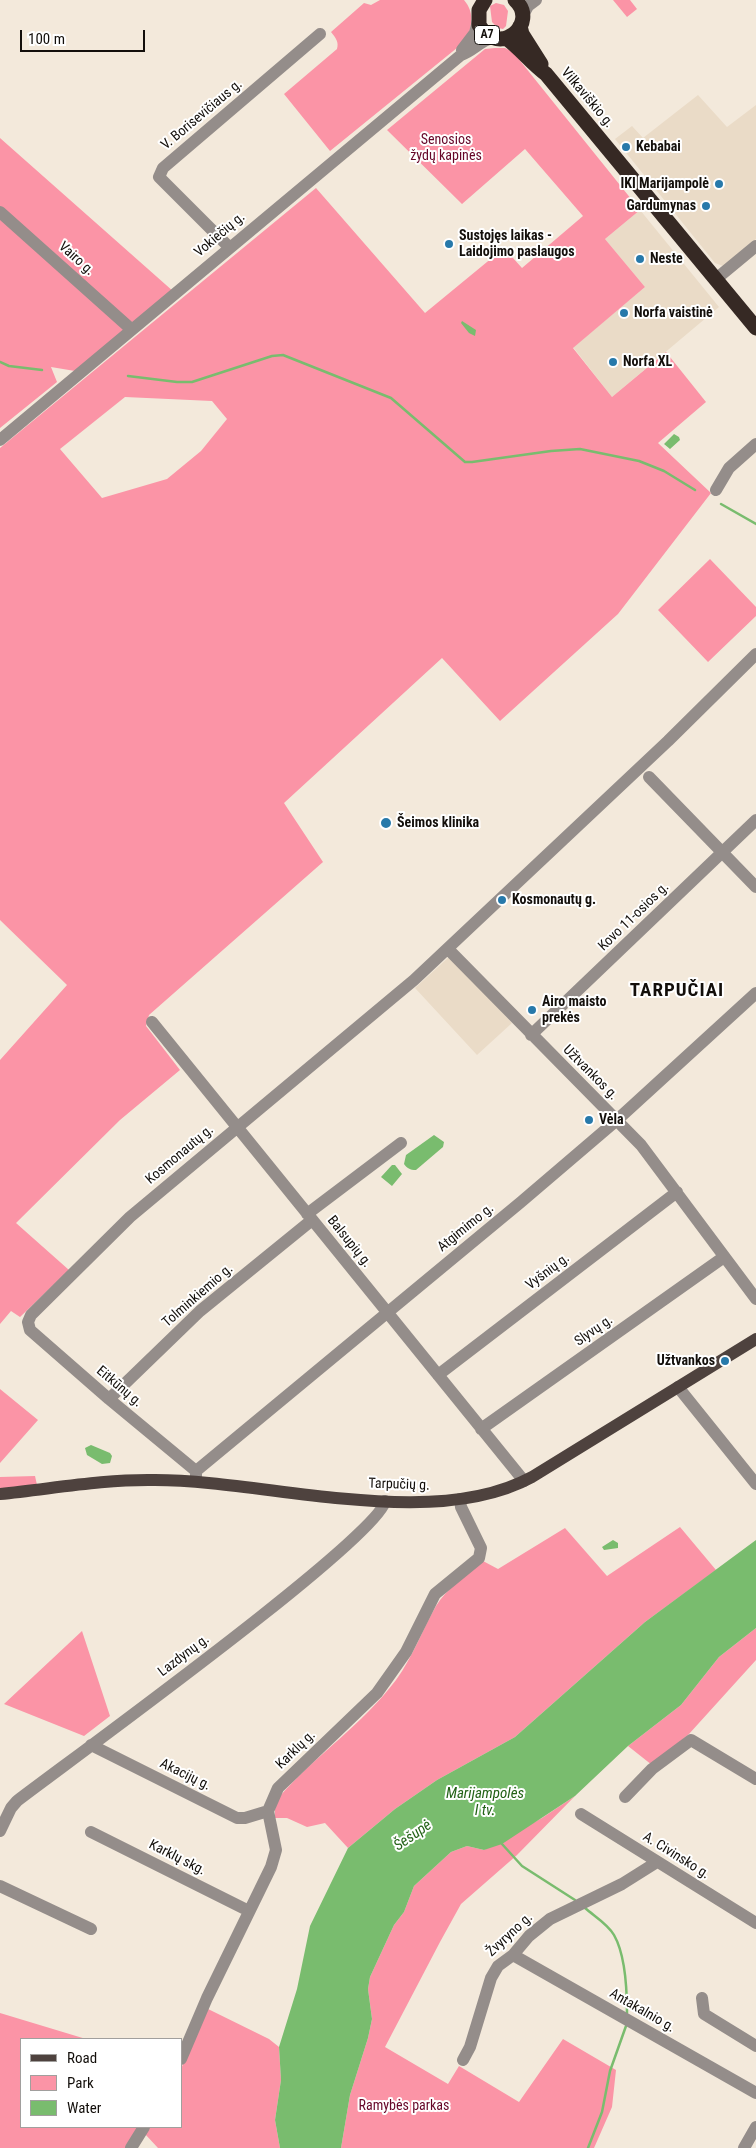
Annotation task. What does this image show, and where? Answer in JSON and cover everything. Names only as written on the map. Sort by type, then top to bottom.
[{"type":"highway","name":"Vilkaviškio g.","points":[[515,0],[521,9],[522,34],[538,57],[546,74],[756,328]]},
{"type":"highway","name":"Vilkaviškio g.","points":[[479,8],[482,30],[514,44],[532,64],[546,74]]},
{"type":"highway","name":"A7","points":[[499,38],[517,32],[521,21]]},
{"type":"main road","name":"Tarpučių g.","points":[[0,1494],[196,1476],[385,1501],[460,1499],[498,1491],[524,1481],[756,1339]]},
{"type":"street","points":[[521,21],[528,6],[536,0]]},
{"type":"street","name":"Vokiečių g.","points":[[461,55],[464,46],[475,33],[479,8]]},
{"type":"street","name":"V. Borisevičiaus g.","points":[[228,247],[159,177],[163,168],[320,34]]},
{"type":"street","name":"Vokiečių g.","points":[[0,440],[228,247],[461,55],[482,41],[499,38]]},
{"type":"street","name":"Vairo g.","points":[[0,212],[131,329]]},
{"type":"street","points":[[716,279],[756,246]]},
{"type":"street","points":[[716,490],[729,468],[756,444]]},
{"type":"street","name":"Kosmonautų g.","points":[[28,1322],[37,1307],[130,1217],[388,1003],[448,949],[668,741],[756,654]]},
{"type":"street","points":[[649,777],[756,887]]},
{"type":"street","name":"Kovo 11-osios g.","points":[[531,1035],[756,820]]},
{"type":"street","name":"Užtvankos g.","points":[[448,949],[640,1145],[756,1299]]},
{"type":"street","name":"Atgimimo g.","points":[[196,1476],[386,1312],[513,1208],[616,1120],[756,993]]},
{"type":"street","name":"Balsupių g.","points":[[152,1022],[524,1481]]},
{"type":"street","name":"Tolminkiemio g.","points":[[109,1399],[200,1311],[400,1143]]},
{"type":"street","name":"Vyšnių g.","points":[[438,1376],[677,1192]]},
{"type":"street","name":"Slyvų g.","points":[[481,1429],[724,1257]]},
{"type":"street","name":"Eitkūnų g.","points":[[28,1322],[30,1330],[196,1476]]},
{"type":"street","points":[[678,1387],[756,1484]]},
{"type":"street","name":"Karklų g.","points":[[268,1811],[278,1788],[368,1703],[389,1678],[406,1652],[435,1594],[479,1558],[481,1548],[461,1507],[460,1499]]},
{"type":"street","name":"Lazdynų g.","points":[[0,1831],[16,1801],[264,1614],[355,1538],[382,1510],[385,1501]]},
{"type":"street","points":[[625,1798],[652,1769],[691,1740],[756,1779]]},
{"type":"street","name":"Akacijų g.","points":[[91,1745],[237,1818],[245,1818],[268,1811]]},
{"type":"street","points":[[182,2057],[207,1998],[271,1867],[276,1850],[268,1811]]},
{"type":"street","name":"A. Civinsko g.","points":[[581,1814],[756,1923]]},
{"type":"street","name":"Karklų skg.","points":[[91,1832],[249,1912]]},
{"type":"street","name":"Žvyryno g.","points":[[463,2060],[470,2047],[491,1978],[498,1966],[513,1955],[529,1936],[550,1919],[622,1884],[657,1862]]},
{"type":"street","points":[[0,1886],[91,1929]]},
{"type":"street","name":"Antakalnio g.","points":[[513,1955],[756,2093]]},
{"type":"street","points":[[702,1998],[704,2014],[756,2046]]},
{"type":"street","points":[[744,2148],[756,2127]]},
{"type":"street","points":[[131,2148],[143,2128]]},
{"type":"shaded area","points":[[698,95],[727,127],[756,105],[756,239],[723,266],[715,263],[615,139],[632,126],[643,138]]},
{"type":"shaded area","points":[[640,210],[719,307],[612,397],[573,347],[645,287],[605,239]]},
{"type":"shaded area","points":[[450,956],[512,1023],[477,1055],[415,988]]},
{"type":"green space","points":[[380,0],[464,0],[471,14],[468,39],[330,151],[284,94],[337,49],[337,40],[331,32],[364,3],[371,5]]},
{"type":"green space","points":[[613,0],[630,0],[637,9],[627,17]]},
{"type":"green space","points":[[496,3],[504,5],[508,11],[506,26],[503,29],[498,28],[492,22],[490,6]]},
{"type":"green space","name":"Senosios žydų kapinės","points":[[505,48],[513,52],[640,210],[605,239],[645,287],[573,348],[612,397],[666,352],[706,402],[658,443],[711,493],[618,614],[500,721],[442,658],[284,803],[323,862],[149,1015],[146,1026],[180,1070],[120,1120],[16,1223],[69,1270],[20,1317],[11,1311],[0,1324],[0,1060],[67,985],[0,920],[0,448],[316,188],[425,313],[504,248],[522,268],[583,216],[525,149],[462,204],[387,130],[485,49]],"holes":[[[125,397],[212,401],[227,419],[201,451],[167,479],[102,498],[60,449]]]},
{"type":"green space","points":[[0,138],[174,292],[81,372],[51,367],[57,382],[0,428]]},
{"type":"green space","points":[[710,559],[756,607],[756,616],[708,662],[658,610]]},
{"type":"green space","points":[[0,1389],[38,1420],[0,1463]]},
{"type":"green space","points":[[35,1476],[37,1485],[0,1491],[0,1477]]},
{"type":"green space","points":[[680,1527],[716,1570],[645,1622],[515,1737],[437,1780],[395,1809],[348,1848],[325,1823],[307,1827],[287,1818],[275,1818],[275,1809],[280,1796],[383,1696],[407,1662],[441,1599],[483,1561],[498,1569],[565,1528],[607,1576]]},
{"type":"green space","points":[[756,1628],[756,1660],[689,1734],[652,1765],[628,1746],[681,1705],[719,1657]]},
{"type":"green space","points":[[82,1631],[110,1716],[84,1736],[4,1704]]},
{"type":"green space","name":"Ramybės parkas","points":[[575,1796],[517,1855],[461,1904],[385,2047],[448,2084],[459,2066],[519,2102],[563,2039],[616,2070],[612,2107],[594,2148],[341,2148],[350,2095],[372,2019],[368,1989],[370,1977],[394,1925],[404,1912],[414,1886],[451,1852],[467,1846],[484,1850],[542,1818]]},
{"type":"green space","points":[[206,2008],[269,2039],[279,2047],[281,2080],[275,2120],[280,2148],[158,2148],[145,2134],[136,2148],[0,2148],[0,2013],[83,2038],[20,2038],[20,2128],[182,2128],[182,2067]]},
{"type":"water","points":[[462,321],[476,330],[475,336],[469,333],[461,323]]},
{"type":"water","points":[[674,434],[680,440],[670,449],[664,444]]},
{"type":"water","points":[[434,1135],[444,1142],[443,1147],[416,1170],[406,1167],[404,1164],[406,1155]]},
{"type":"water","points":[[392,1165],[395,1165],[402,1174],[392,1186],[381,1177]]},
{"type":"water","points":[[91,1445],[110,1453],[112,1456],[110,1463],[102,1464],[87,1455],[85,1448]]},
{"type":"water","points":[[613,1540],[618,1543],[618,1548],[604,1550],[602,1547]]},
{"type":"water","name":"Marijampolės I tv.","points":[[756,1540],[756,1628],[719,1657],[681,1705],[628,1746],[575,1796],[502,1844],[484,1850],[467,1846],[451,1852],[414,1886],[404,1912],[394,1925],[370,1977],[368,1989],[372,2019],[350,2095],[341,2148],[280,2148],[275,2120],[281,2080],[279,2047],[297,1989],[310,1926],[348,1848],[395,1809],[437,1780],[515,1737],[645,1622]]},
{"type":"waterway","points":[[128,376],[192,382],[272,356],[283,355],[391,398],[465,462],[580,449],[639,461],[664,471],[695,490]]},
{"type":"waterway","points":[[0,362],[9,366],[42,370]]},
{"type":"waterway","points":[[721,504],[756,524]]},
{"type":"waterway","points":[[502,1844],[522,1866],[575,1900]]},
{"type":"waterway","points":[[585,1908],[608,1927],[618,1943],[625,1973],[627,2013]]},
{"type":"waterway","points":[[588,2148],[602,2112],[610,2071],[626,2026]]},
{"type":"place","name":"Kebabai","points":[[626,147]]},
{"type":"place","name":"IKI Marijampolė","points":[[719,184]]},
{"type":"place","name":"Gardumynas","points":[[706,206]]},
{"type":"place","name":"Sustojęs laikas - Laidojimo paslaugos","points":[[449,244]]},
{"type":"place","name":"Neste","points":[[640,259]]},
{"type":"place","name":"Norfa vaistinė","points":[[624,313]]},
{"type":"place","name":"Norfa XL","points":[[613,362]]},
{"type":"place","name":"Šeimos klinika","points":[[386,823]]},
{"type":"place","name":"Kosmonautų g.","points":[[502,900]]},
{"type":"place","name":"Airo maisto prekės","points":[[532,1010]]},
{"type":"place","name":"Vėla","points":[[589,1120]]},
{"type":"place","name":"Užtvankos","points":[[725,1361]]},
{"type":"district","name":"TARPUČIAI","points":[[677,991]]},
{"type":"water label","name":"Šešupė","points":[[413,1836]]}]
